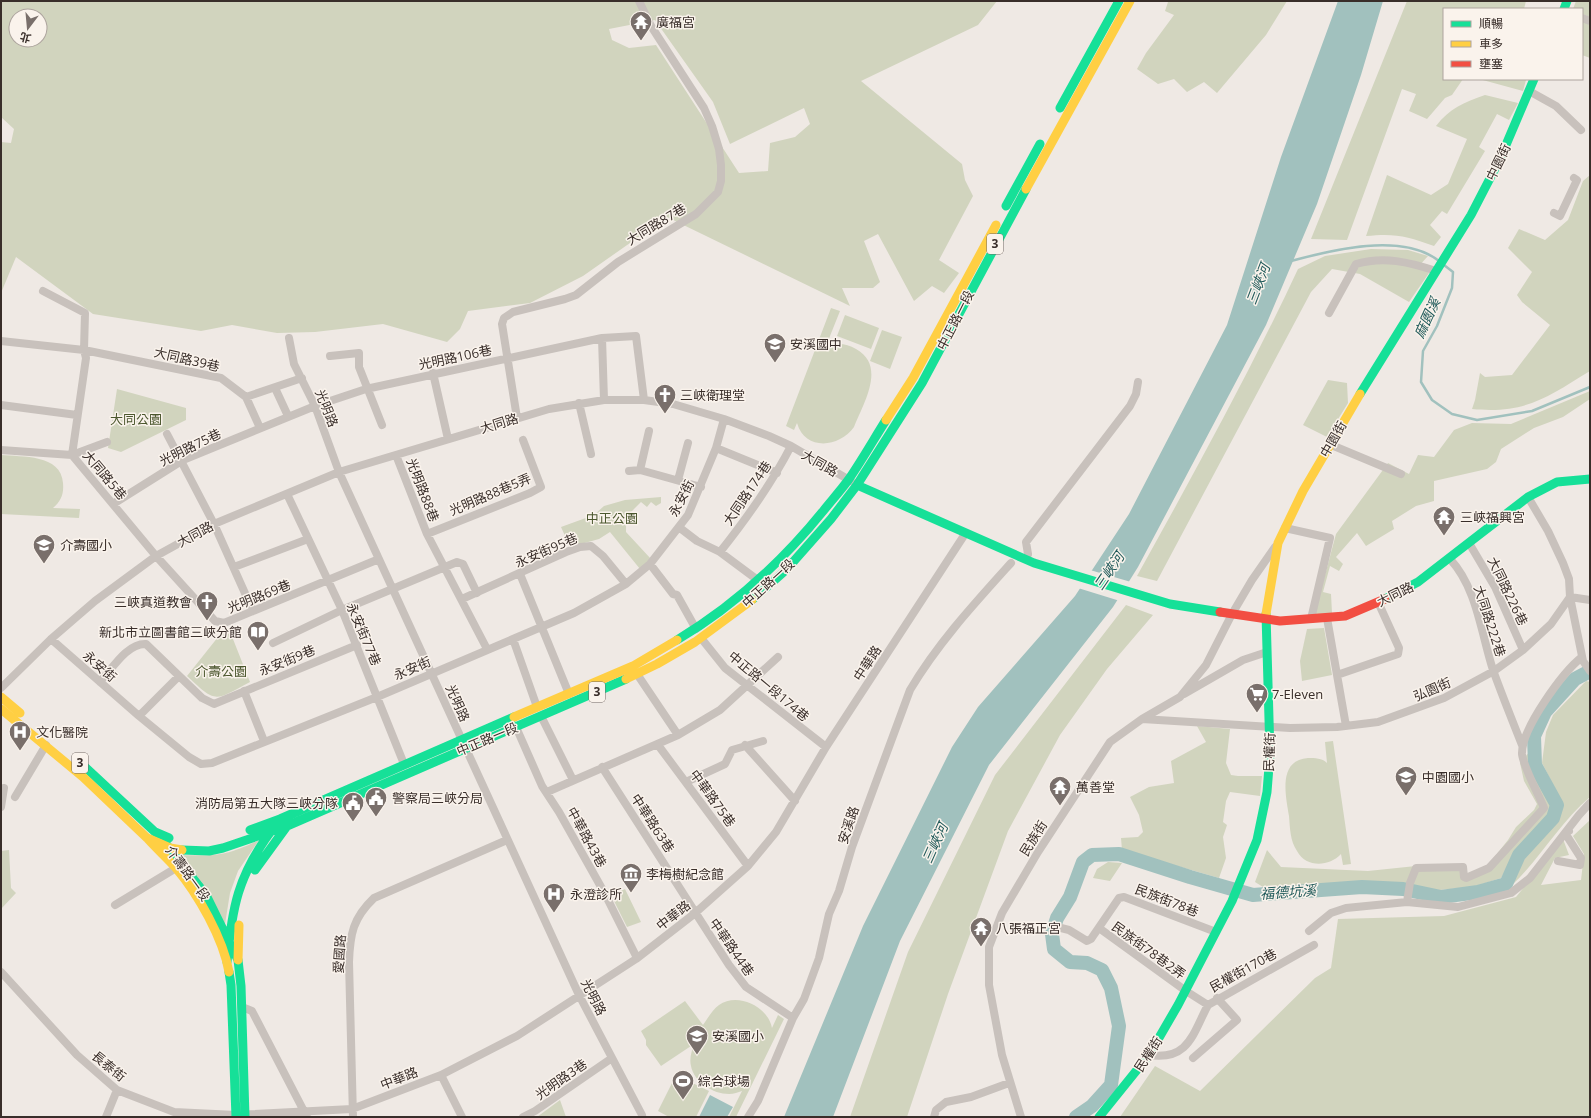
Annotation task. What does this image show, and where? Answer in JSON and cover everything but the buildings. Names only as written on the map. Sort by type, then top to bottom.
[{"type":"main road","points":[[1054,117],[1119,1]]},
{"type":"main road","name":"中正路一段","points":[[147,838],[170,848],[209,851],[223,848],[287,826],[381,779],[404,764],[516,727],[638,674],[701,638],[763,591],[786,570],[831,519],[857,484],[922,383],[1002,232],[1130,1]]},
{"type":"main road","name":"中園街","points":[[1265,620],[1278,543],[1303,491],[1329,444],[1395,336],[1456,241],[1500,159],[1534,80]]},
{"type":"main road","name":"中正路一段","points":[[155,832],[174,840],[208,842],[223,840],[381,779],[463,744],[537,707],[633,666],[696,629],[759,581],[802,537],[848,480],[913,378],[1043,138]]},
{"type":"main road","name":"大同路","points":[[857,484],[1034,564],[1170,604],[1265,620],[1280,621],[1345,616],[1378,602],[1418,582],[1450,559],[1528,497],[1557,482],[1575,479],[1590,479]]},
{"type":"main road","name":"民權街","points":[[1100,1117],[1149,1055],[1186,991],[1242,880],[1257,840],[1267,792],[1270,727],[1265,620]]},
{"type":"main road","name":"介壽路一段","points":[[1,697],[88,769],[155,832],[170,848],[206,895],[238,960],[242,1007],[240,1116]]},
{"type":"main road","name":"介壽路一段","points":[[1,709],[83,777],[147,838],[176,868],[198,900],[211,923],[227,962],[231,985],[240,1116]]},
{"type":"main road","points":[[227,962],[231,917],[238,889],[245,870],[280,819]]},
{"type":"main road","points":[[238,960],[240,918],[246,889],[256,868],[287,826]]},
{"type":"street","name":"大同路87巷","points":[[517,418],[502,324],[507,315],[566,300],[576,295],[618,262],[696,214],[718,192],[721,181],[721,165],[719,149],[712,126],[697,96],[651,26],[639,1]]},
{"type":"street","points":[[1529,91],[1556,106],[1581,130]]},
{"type":"street","points":[[1554,213],[1560,216],[1577,180],[1574,178]]},
{"type":"street","points":[[1329,314],[1356,264],[1369,260],[1389,260],[1413,264],[1436,271]]},
{"type":"street","name":"大同路5巷","points":[[43,291],[85,313],[84,350],[86,358],[72,456],[156,556]]},
{"type":"street","name":"光明路106巷","points":[[288,416],[366,389],[433,373],[602,338],[636,336],[644,400]]},
{"type":"street","name":"光明路","points":[[290,338],[294,364],[315,406],[339,472],[579,995],[642,1115]]},
{"type":"street","points":[[602,338],[604,400]]},
{"type":"street","name":"大同路39巷","points":[[1,341],[84,350],[221,378],[246,397],[260,428]]},
{"type":"street","points":[[330,356],[359,353],[359,367],[366,389],[382,425]]},
{"type":"street","points":[[433,373],[448,439]]},
{"type":"street","points":[[246,397],[302,378]]},
{"type":"street","points":[[1028,554],[1026,542],[1130,406],[1136,394],[1138,382]]},
{"type":"street","points":[[275,388],[288,416]]},
{"type":"street","name":"大同路","points":[[1,688],[51,639],[95,601],[156,556],[214,524],[339,472],[549,409],[604,400],[644,400],[673,404],[724,419],[791,446],[857,484]]},
{"type":"street","points":[[580,404],[591,454]]},
{"type":"street","points":[[1,405],[77,415]]},
{"type":"street","name":"光明路75巷","points":[[113,504],[183,460],[288,416]]},
{"type":"street","name":"永安街","points":[[51,639],[139,716],[189,757],[201,764],[212,762],[377,697],[574,613],[626,584],[650,564],[688,516],[716,448],[724,419]]},
{"type":"street","points":[[640,470],[649,431]]},
{"type":"street","points":[[167,434],[183,460],[234,567],[253,611]]},
{"type":"street","name":"光明路88巷5弄","points":[[427,534],[541,487],[523,440]]},
{"type":"street","points":[[1,450],[72,456],[107,442]]},
{"type":"street","points":[[678,480],[688,443]]},
{"type":"street","points":[[1329,444],[1401,474]]},
{"type":"street","name":"大同路174巷","points":[[720,552],[753,511],[777,473],[791,446]]},
{"type":"street","points":[[716,448],[777,473]]},
{"type":"street","name":"光明路88巷","points":[[396,454],[427,534]]},
{"type":"street","points":[[629,471],[640,470],[701,487]]},
{"type":"street","points":[[287,494],[327,582]]},
{"type":"street","points":[[1528,497],[1548,531],[1569,579],[1570,597],[1583,659],[1590,671]]},
{"type":"street","points":[[680,528],[697,541],[720,552],[759,581]]},
{"type":"street","points":[[1285,528],[1330,538],[1311,619]]},
{"type":"street","points":[[427,534],[487,649]]},
{"type":"street","name":"中華路","points":[[240,1116],[353,1113],[442,1075],[517,1036],[637,958],[694,914],[748,866],[776,832],[826,747],[966,534]]},
{"type":"street","points":[[234,567],[308,539]]},
{"type":"street","points":[[1180,697],[1206,665],[1232,614],[1252,580],[1278,543]]},
{"type":"street","name":"大同路226巷","points":[[1470,543],[1495,587],[1523,650]]},
{"type":"street","name":"永安街95巷","points":[[462,599],[580,547],[591,546],[603,556],[626,584]]},
{"type":"street","name":"光明路69巷","points":[[156,556],[215,621],[224,623],[327,582],[379,559]]},
{"type":"street","name":"大同路222巷","points":[[1407,899],[1410,883],[1416,868],[1463,867],[1464,877],[1466,878],[1489,868],[1544,808],[1522,756],[1522,744],[1494,671],[1471,594],[1457,567],[1450,559]]},
{"type":"street","points":[[273,642],[342,610],[457,562],[464,564],[477,593]]},
{"type":"street","name":"安溪路","points":[[748,1117],[758,1101],[793,1018],[804,999],[819,958],[829,914],[839,891],[852,848],[910,690],[924,666],[954,627],[1011,563]]},
{"type":"street","points":[[650,564],[674,594],[677,595],[696,629]]},
{"type":"street","points":[[520,574],[568,694]]},
{"type":"street","name":"永安街77巷","points":[[327,582],[342,610],[357,645],[404,764]]},
{"type":"street","points":[[1570,597],[1590,600]]},
{"type":"street","name":"弘園街","points":[[1270,727],[1346,726],[1378,722],[1444,698],[1494,671],[1523,650],[1552,624],[1570,597]]},
{"type":"street","points":[[1337,676],[1398,654],[1399,648],[1378,602]]},
{"type":"street","points":[[1326,618],[1346,726]]},
{"type":"street","name":"中正路一段174巷","points":[[701,638],[725,668],[746,686],[826,747]]},
{"type":"street","points":[[513,639],[537,707]]},
{"type":"street","name":"永安街9巷","points":[[100,682],[131,648],[139,644],[146,644],[202,698],[214,704],[357,645]]},
{"type":"street","name":"民族街","points":[[1021,1117],[1009,1083],[1002,1055],[990,985],[989,947],[1002,913],[1038,852],[1110,742],[1142,719],[1243,660],[1266,652]]},
{"type":"street","points":[[547,792],[678,735],[720,710],[778,657]]},
{"type":"street","points":[[1522,744],[1541,706],[1571,666],[1583,659]]},
{"type":"street","points":[[638,674],[678,735]]},
{"type":"street","points":[[139,716],[179,676]]},
{"type":"street","points":[[244,691],[264,741]]},
{"type":"street","points":[[541,716],[572,780]]},
{"type":"street","points":[[1142,719],[1270,727]]},
{"type":"street","name":"中華路43巷","points":[[516,727],[542,786],[547,792],[605,894],[637,958]]},
{"type":"street","points":[[686,782],[725,764],[732,750],[763,741]]},
{"type":"street","points":[[15,797],[46,745]]},
{"type":"street","name":"中華路75巷","points":[[658,745],[748,866]]},
{"type":"street","points":[[745,745],[795,801]]},
{"type":"street","name":"中華路63巷","points":[[602,767],[672,874],[694,914]]},
{"type":"street","points":[[1,807],[4,788]]},
{"type":"street","points":[[1309,931],[1331,913],[1346,908],[1407,899],[1458,907],[1511,893],[1530,878],[1579,815],[1590,804]]},
{"type":"street","points":[[1565,833],[1574,829],[1590,811]]},
{"type":"street","points":[[1558,861],[1580,865],[1581,858],[1565,833]]},
{"type":"street","name":"愛國路","points":[[353,1113],[349,962],[350,943],[354,923],[363,909],[374,898],[507,840]]},
{"type":"street","points":[[115,905],[176,868]]},
{"type":"street","name":"民族街78巷","points":[[1061,928],[1069,930],[1087,941],[1119,898],[1124,897],[1216,932]]},
{"type":"street","name":"中華路44巷","points":[[694,914],[746,987],[793,1018]]},
{"type":"street","name":"民族街78巷2弄","points":[[1098,928],[1186,991]]},
{"type":"street","name":"民權街170巷","points":[[1186,991],[1208,1004],[1314,945]]},
{"type":"street","name":"長泰街","points":[[1,972],[77,1055],[117,1090],[173,1114],[240,1116]]},
{"type":"street","points":[[1193,1058],[1237,1020],[1217,998]]},
{"type":"street","points":[[1149,1055],[1161,1056],[1185,1047],[1194,1033],[1208,1004]]},
{"type":"street","points":[[242,1007],[252,1011],[306,1114]]},
{"type":"street","name":"光明路3巷","points":[[523,1117],[535,1111],[612,1058]]},
{"type":"street","points":[[442,1075],[462,1117]]},
{"type":"street","points":[[934,1117],[936,1110],[946,1102],[971,1097],[1009,1083]]},
{"type":"street","points":[[106,1117],[117,1090]]},
{"type":"green space","points":[[1,1],[997,1],[978,25],[861,81],[962,164],[965,180],[973,196],[939,260],[959,273],[944,293],[932,286],[914,301],[878,234],[864,241],[880,282],[873,288],[842,288],[850,306],[667,217],[583,276],[530,303],[468,311],[460,329],[447,342],[383,324],[315,332],[277,333],[232,325],[201,331],[93,314],[16,257],[1,293],[1,142],[11,143],[14,129],[1,117]],"holes":[[[655,20],[713,102],[730,144],[804,108],[810,124],[795,137],[770,143],[768,171],[739,173],[656,45],[629,48],[612,40],[609,29]]]},
{"type":"green space","points":[[1166,1],[1287,1],[1266,35],[1217,93],[1204,82],[1187,92],[1174,79],[1158,84],[1137,69],[1146,53],[1174,15],[1165,11],[1168,2]]},
{"type":"green space","points":[[1407,1],[1526,1],[1524,8],[1443,8],[1443,80],[1462,80],[1452,95],[1445,98],[1427,119],[1409,111],[1416,94],[1402,89],[1347,240],[1311,239]]},
{"type":"green space","points":[[1576,1],[1590,1],[1590,17],[1583,14],[1583,8],[1573,8]]},
{"type":"green space","points":[[1583,22],[1590,25],[1590,58],[1583,55]]},
{"type":"green space","points":[[1483,80],[1526,80],[1523,91]]},
{"type":"green space","points":[[1485,95],[1518,103],[1509,120],[1497,114],[1479,147],[1485,151],[1447,214],[1442,211],[1430,225],[1441,237],[1434,246],[1401,236],[1366,236],[1387,175],[1431,195],[1448,184],[1467,139],[1436,126],[1446,115],[1458,107],[1470,100]]},
{"type":"green space","points":[[1590,175],[1590,371],[1560,389],[1534,402],[1507,409],[1472,409],[1480,373],[1485,377],[1512,375],[1550,325],[1522,302],[1517,295],[1532,272],[1508,248],[1519,229],[1545,240],[1568,220],[1583,181]]},
{"type":"green space","points":[[1371,249],[1408,250],[1428,256],[1418,267],[1429,273],[1409,302],[1360,274],[1332,269],[1311,292],[1157,581],[1137,576],[1240,386],[1298,269],[1325,256]]},
{"type":"green space","points":[[831,308],[840,311],[826,346],[841,344],[856,349],[865,356],[870,365],[871,375],[867,397],[854,427],[848,434],[840,439],[823,443],[815,442],[807,438],[801,432],[797,423],[794,430],[786,426]]},
{"type":"green space","points":[[845,315],[879,328],[871,349],[837,336]]},
{"type":"green space","points":[[882,330],[902,337],[890,369],[870,361]]},
{"type":"green space","points":[[1328,380],[1347,383],[1348,403],[1327,437],[1303,425]]},
{"type":"green space","name":"大同公園","points":[[117,389],[186,408],[186,420],[121,452],[108,448]]},
{"type":"green space","points":[[1590,391],[1590,399],[1563,417],[1534,428],[1501,449],[1496,462],[1487,469],[1434,481],[1434,501],[1416,506],[1392,521],[1394,529],[1366,546],[1357,533],[1336,557],[1343,564],[1339,571],[1330,566],[1323,592],[1331,594],[1332,613],[1314,616],[1336,534],[1388,463],[1409,474],[1418,455],[1434,457],[1454,430],[1472,423],[1511,424]]},
{"type":"green space","points":[[1,455],[39,459],[48,462],[55,467],[61,474],[63,491],[60,500],[53,508],[80,509],[79,518],[1,514]]},
{"type":"green space","name":"中正公園","points":[[661,497],[661,503],[656,506],[651,502],[647,507],[641,502],[626,517],[626,532],[651,559],[640,569],[610,532],[599,539],[570,547],[561,527],[594,515],[604,506],[625,500]]},
{"type":"green space","points":[[1126,605],[1153,615],[1107,669],[1060,735],[1008,831],[948,994],[907,1117],[850,1117],[908,952],[995,775]]},
{"type":"green space","points":[[1324,628],[1332,675],[1302,681],[1300,661],[1307,629]]},
{"type":"green space","name":"介壽公園","points":[[229,629],[250,682],[229,693],[216,697],[204,691],[187,676],[222,632]]},
{"type":"green space","points":[[1586,681],[1590,682],[1590,797],[1559,829],[1511,886],[1524,859],[1556,821],[1563,804],[1542,763],[1546,732],[1553,715]]},
{"type":"green space","points":[[1197,726],[1230,729],[1226,763],[1231,775],[1262,776],[1260,796],[1230,792],[1226,801],[1223,822],[1227,825],[1223,837],[1226,858],[1219,878],[1122,850],[1121,838],[1138,837],[1143,832],[1139,815],[1130,797],[1149,787],[1174,783],[1171,761],[1206,742]]},
{"type":"green space","points":[[1333,741],[1351,864],[1343,865],[1341,854],[1330,861],[1318,864],[1312,863],[1301,857],[1292,839],[1286,799],[1286,781],[1288,772],[1292,765],[1298,760],[1308,758],[1321,759],[1327,763],[1325,742]]},
{"type":"green space","points":[[1531,750],[1531,767],[1552,805],[1548,815],[1515,852],[1501,878],[1473,887],[1439,890],[1366,881],[1263,887],[1255,882],[1267,850],[1281,867],[1368,871],[1416,866],[1464,866],[1467,875],[1488,865],[1508,840],[1516,827],[1534,810],[1537,804],[1524,781],[1520,763]]},
{"type":"green space","points":[[1590,820],[1590,1117],[1120,1117],[1155,1066],[1200,1091],[1315,978],[1331,968],[1338,919],[1444,916],[1516,897],[1563,839],[1569,855],[1555,858],[1541,885],[1581,880],[1584,854],[1573,836]]},
{"type":"green space","points":[[259,840],[238,871],[230,893],[225,924],[180,855],[221,854]]},
{"type":"green space","points":[[9,850],[11,888],[16,893],[1,909],[1,851]]},
{"type":"green space","points":[[1108,862],[1122,863],[1110,881],[1093,878],[1097,869]]},
{"type":"green space","points":[[625,889],[641,922],[627,927],[614,901],[621,899],[618,892]]},
{"type":"green space","points":[[734,1000],[751,1003],[765,1013],[772,1028],[778,1015],[784,1019],[736,1117],[729,1117],[742,1091],[731,1094],[717,1092],[700,1082],[693,1072],[690,1063],[694,1044],[661,1066],[646,1045],[646,1040],[641,1031],[685,1001],[703,1025],[719,1005],[726,1001]]},
{"type":"green space","name":"綜合球場","points":[[676,1075],[709,1091],[696,1117],[669,1117],[658,1111]]},
{"type":"green space","points":[[560,1100],[566,1117],[537,1117]]},
{"type":"water","name":"三峽河","points":[[1338,1],[1383,1],[1361,75],[1317,204],[1266,325],[1138,567],[1113,607],[989,765],[900,941],[833,1117],[784,1117],[863,926],[952,747],[978,707],[1075,596],[1129,514],[1227,325],[1281,157]]},
{"type":"water","points":[[710,1095],[733,1107],[727,1117],[699,1117]]},
{"type":"pier","points":[[1090,570],[1131,582],[1120,601],[1078,588]]},
{"type":"waterway","name":"麻園溪","points":[[1291,261],[1326,252],[1366,246],[1387,245],[1406,247],[1424,252],[1439,261]]},
{"type":"waterway","name":"麻園溪","points":[[1444,265],[1453,272],[1452,288],[1437,326],[1423,351],[1421,382],[1432,400],[1452,414],[1477,420],[1532,411],[1590,387]]},
{"type":"waterway","name":"福德坑溪","points":[[1076,1117],[1092,1106],[1111,1085],[1119,1026],[1111,988],[1102,970],[1087,963],[1070,962],[1054,949],[1052,934],[1057,918],[1070,897],[1083,862],[1092,855],[1119,854],[1190,877],[1253,895],[1362,887],[1403,889],[1441,897],[1478,892],[1506,884],[1519,855],[1553,818],[1557,805],[1535,765],[1534,736],[1545,712],[1575,679],[1590,671]]},
{"type":"traffic: fast","points":[[1060,108],[1119,1]]},
{"type":"traffic: fast","points":[[1564,8],[1567,1]]},
{"type":"traffic: fast","points":[[1360,394],[1471,215],[1500,159],[1534,80]]},
{"type":"traffic: fast","points":[[1006,206],[1040,144]]},
{"type":"traffic: fast","points":[[752,600],[786,570],[831,519],[857,485],[922,383],[1026,189]]},
{"type":"traffic: fast","points":[[677,640],[718,613],[774,565],[808,529],[840,491],[886,420]]},
{"type":"traffic: fast","points":[[1385,599],[1418,582],[1528,497],[1557,482],[1590,479]]},
{"type":"traffic: fast","points":[[857,485],[1034,563],[1170,604],[1220,612]]},
{"type":"traffic: fast","points":[[1099,1117],[1149,1055],[1178,1005],[1232,901],[1257,840],[1267,792],[1270,754],[1266,614]]},
{"type":"traffic: fast","points":[[182,850],[209,851],[223,848],[287,826],[626,679]]},
{"type":"traffic: fast","points":[[250,830],[280,819],[514,717]]},
{"type":"traffic: fast","points":[[84,766],[155,832],[169,838]]},
{"type":"traffic: fast","points":[[255,870],[287,826]]},
{"type":"traffic: fast","points":[[227,962],[231,925],[238,893],[251,863],[271,831]]},
{"type":"traffic: fast","points":[[166,844],[206,895],[238,960],[241,986],[245,1117]]},
{"type":"traffic: fast","points":[[229,972],[231,985],[236,1117]]},
{"type":"traffic: slow","points":[[1026,189],[1130,1]]},
{"type":"traffic: slow","points":[[886,420],[913,378],[996,225]]},
{"type":"traffic: slow","points":[[1266,614],[1278,543],[1303,491],[1360,394]]},
{"type":"traffic: slow","points":[[626,679],[657,664],[695,642],[752,600]]},
{"type":"traffic: slow","points":[[514,717],[633,666],[677,640]]},
{"type":"traffic: slow","points":[[1,697],[20,713]]},
{"type":"traffic: slow","points":[[1,709],[83,777],[147,838],[170,848],[182,850]]},
{"type":"traffic: slow","points":[[148,839],[176,868],[201,903],[221,945],[229,972]]},
{"type":"traffic: slow","points":[[238,960],[239,925]]},
{"type":"traffic: jam","points":[[1220,612],[1280,621],[1345,616],[1385,599]]},
{"type":"place","name":"廣福宮","points":[[641,42]]},
{"type":"place","name":"安溪國中","points":[[775,364]]},
{"type":"place","name":"三峽衛理堂","points":[[665,414]]},
{"type":"place","name":"三峽福興宮","points":[[1444,536]]},
{"type":"place","name":"介壽國小","points":[[44,564]]},
{"type":"place","name":"三峽真道教會","points":[[207,622]]},
{"type":"place","name":"新北市立圖書館三峽分館","points":[[258,652]]},
{"type":"place","name":"7-Eleven","points":[[1257,714]]},
{"type":"place","name":"文化醫院","points":[[20,752]]},
{"type":"place","name":"中園國小","points":[[1406,796]]},
{"type":"place","name":"萬善堂","points":[[1060,806]]},
{"type":"place","name":"警察局三峽分局","points":[[376,818]]},
{"type":"place","name":"消防局第五大隊三峽分隊","points":[[353,822]]},
{"type":"place","name":"李梅樹紀念館","points":[[631,894]]},
{"type":"place","name":"永澄診所","points":[[554,914]]},
{"type":"place","name":"八張福正宮","points":[[981,948]]},
{"type":"place","name":"安溪國小","points":[[697,1056]]},
{"type":"place","name":"綜合球場","points":[[683,1100]]}]
